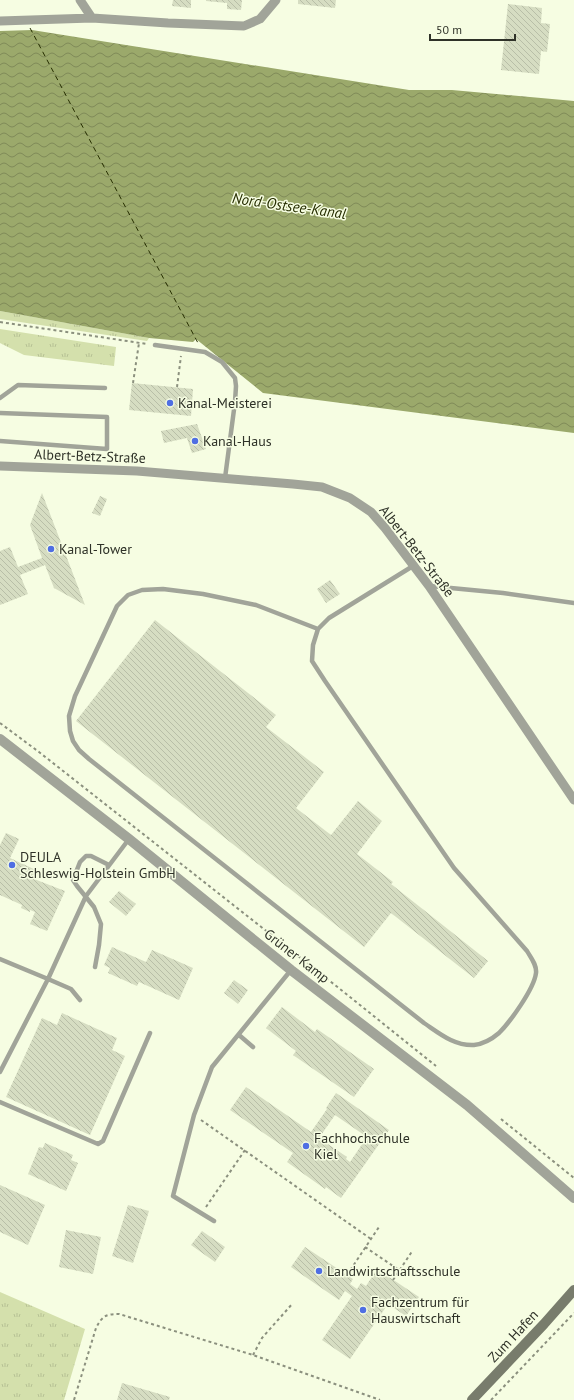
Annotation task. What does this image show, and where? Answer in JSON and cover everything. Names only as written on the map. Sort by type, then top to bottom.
[{"type":"main road","name":"Zum Hafen","points":[[472,1400],[574,1290]]},
{"type":"street","points":[[80,0],[92,18]]},
{"type":"street","points":[[0,21],[92,18],[244,26],[260,19],[276,0]]},
{"type":"street","name":"Albert-Betz-Straße","points":[[0,466],[137,471],[322,486],[350,498],[371,512],[429,586],[574,800]]},
{"type":"street","name":"Grüner Kamp","points":[[0,739],[129,839],[291,970],[467,1105],[574,1198]]},
{"type":"lane","points":[[155,345],[205,352],[222,362],[235,378],[235,402],[226,478]]},
{"type":"lane","points":[[0,398],[18,385],[105,388]]},
{"type":"lane","points":[[0,413],[107,417],[107,449],[0,441]]},
{"type":"lane","points":[[318,629],[256,605],[204,594],[163,589],[142,590],[128,595],[117,606],[75,696],[69,716],[70,731],[73,741],[78,750],[89,759],[424,1023],[451,1041],[474,1045],[488,1041],[499,1033],[518,1008],[532,985],[536,972],[534,962],[527,951],[454,868],[312,661],[313,645],[318,629],[329,618],[413,566]]},
{"type":"lane","points":[[429,586],[503,593],[574,603]]},
{"type":"lane","points":[[0,1072],[48,979],[86,896],[129,839]]},
{"type":"lane","points":[[95,967],[101,924],[94,907],[73,880],[82,858],[86,856],[91,856],[109,865]]},
{"type":"lane","points":[[0,959],[71,989],[80,1000]]},
{"type":"lane","points":[[214,1221],[173,1196],[194,1115],[212,1067],[291,970]]},
{"type":"lane","points":[[0,1102],[98,1144],[103,1141],[150,1032]]},
{"type":"lane","points":[[239,1034],[254,1047]]},
{"type":"path","points":[[0,322],[155,345]]},
{"type":"path","points":[[133,383],[139,343]]},
{"type":"path","points":[[176,387],[182,349]]},
{"type":"path","points":[[0,722],[309,964],[439,1068]]},
{"type":"path","points":[[194,1115],[370,1239]]},
{"type":"path","points":[[500,1118],[574,1178]]},
{"type":"path","points":[[202,1214],[245,1150]]},
{"type":"path","points":[[347,1275],[379,1226]]},
{"type":"path","points":[[364,1247],[399,1270]]},
{"type":"path","points":[[393,1280],[414,1250]]},
{"type":"path","points":[[253,1355],[262,1338],[293,1303]]},
{"type":"path","points":[[491,1400],[574,1313]]},
{"type":"path","points":[[74,1400],[96,1328],[100,1319],[109,1314],[119,1314],[253,1355],[380,1400]]},
{"type":"green space","points":[[0,311],[149,338],[147,341],[0,319]]},
{"type":"green space","points":[[0,329],[116,347],[114,366],[24,355],[0,343]]},
{"type":"green space","points":[[0,1292],[85,1329],[64,1400],[0,1400]]},
{"type":"water","name":"Nord-Ostsee-Kanal","points":[[32,30],[409,90],[452,90],[574,101],[574,433],[263,393],[196,339],[193,342],[149,338],[0,311],[0,31]]},
{"type":"building","points":[[173,0],[191,0],[191,8],[172,6]]},
{"type":"building","points":[[206,0],[242,0],[241,10],[227,9],[227,3]]},
{"type":"building","points":[[298,0],[336,0],[335,8],[298,4]]},
{"type":"building","points":[[508,4],[542,8],[541,23],[550,24],[547,52],[541,51],[539,74],[501,70]]},
{"type":"building","points":[[132,383],[193,389],[191,416],[129,410]]},
{"type":"building","name":"Kanal-Haus","points":[[197,424],[206,449],[192,453],[187,438],[164,443],[161,431]]},
{"type":"building","name":"Kanal-Tower","points":[[42,493],[85,605],[54,588],[45,565],[20,575],[28,594],[0,605],[0,551],[10,547],[18,567],[42,558],[30,525]]},
{"type":"building","points":[[100,496],[107,499],[100,516],[92,513]]},
{"type":"building","points":[[330,580],[340,594],[326,603],[317,589]]},
{"type":"building","points":[[155,620],[276,715],[266,727],[324,772],[296,808],[331,835],[358,801],[382,821],[357,854],[393,882],[391,884],[488,961],[474,978],[391,913],[364,947],[76,721]]},
{"type":"building","points":[[6,833],[19,839],[10,858],[38,871],[34,879],[65,891],[47,931],[30,924],[35,912],[30,910],[30,912],[21,908],[22,905],[0,895],[0,845]]},
{"type":"building","points":[[119,891],[136,904],[126,916],[109,902]]},
{"type":"building","points":[[112,947],[146,962],[152,950],[193,968],[179,1000],[139,982],[137,986],[108,973],[110,968],[104,965]]},
{"type":"building","points":[[234,980],[248,990],[238,1004],[224,993]]},
{"type":"building","points":[[282,1007],[315,1032],[317,1029],[374,1069],[354,1097],[293,1055],[296,1051],[266,1028]]},
{"type":"building","points":[[62,1013],[117,1038],[112,1050],[125,1056],[90,1135],[6,1097],[42,1018],[57,1025]]},
{"type":"building","name":"Fachhochschule Kiel","points":[[246,1087],[311,1132],[336,1093],[389,1130],[341,1198],[326,1187],[325,1189],[287,1162],[293,1153],[230,1110]],"holes":[[[335,1115],[367,1137],[350,1162],[346,1159],[347,1157],[319,1138]]]},
{"type":"building","points":[[45,1143],[73,1155],[71,1160],[78,1163],[66,1191],[28,1174],[39,1147],[43,1148]]},
{"type":"building","points":[[0,1185],[45,1205],[28,1245],[0,1232]]},
{"type":"building","points":[[128,1205],[149,1211],[133,1263],[112,1256]]},
{"type":"building","points":[[66,1230],[101,1237],[93,1274],[59,1267]]},
{"type":"building","points":[[202,1231],[225,1247],[215,1262],[191,1245]]},
{"type":"building","name":"Fachzentrum für Hauswirtschaft","points":[[305,1247],[353,1279],[350,1284],[357,1289],[361,1283],[366,1286],[377,1269],[419,1297],[406,1316],[388,1304],[350,1359],[322,1340],[352,1296],[345,1291],[339,1300],[291,1267]]},
{"type":"building","points":[[122,1383],[170,1397],[169,1400],[117,1400]]},
{"type":"ferry route","points":[[30,28],[198,343]]},
{"type":"place","name":"Kanal-Meisterei","points":[[170,403]]},
{"type":"place","name":"Kanal-Haus","points":[[195,441]]},
{"type":"place","name":"Kanal-Tower","points":[[51,549]]},
{"type":"place","name":"DEULA Schleswig-Holstein GmbH","points":[[12,865]]},
{"type":"place","name":"Fachhochschule Kiel","points":[[306,1146]]},
{"type":"place","name":"Landwirtschaftsschule","points":[[319,1271]]},
{"type":"place","name":"Fachzentrum für Hauswirtschaft","points":[[363,1310]]}]
